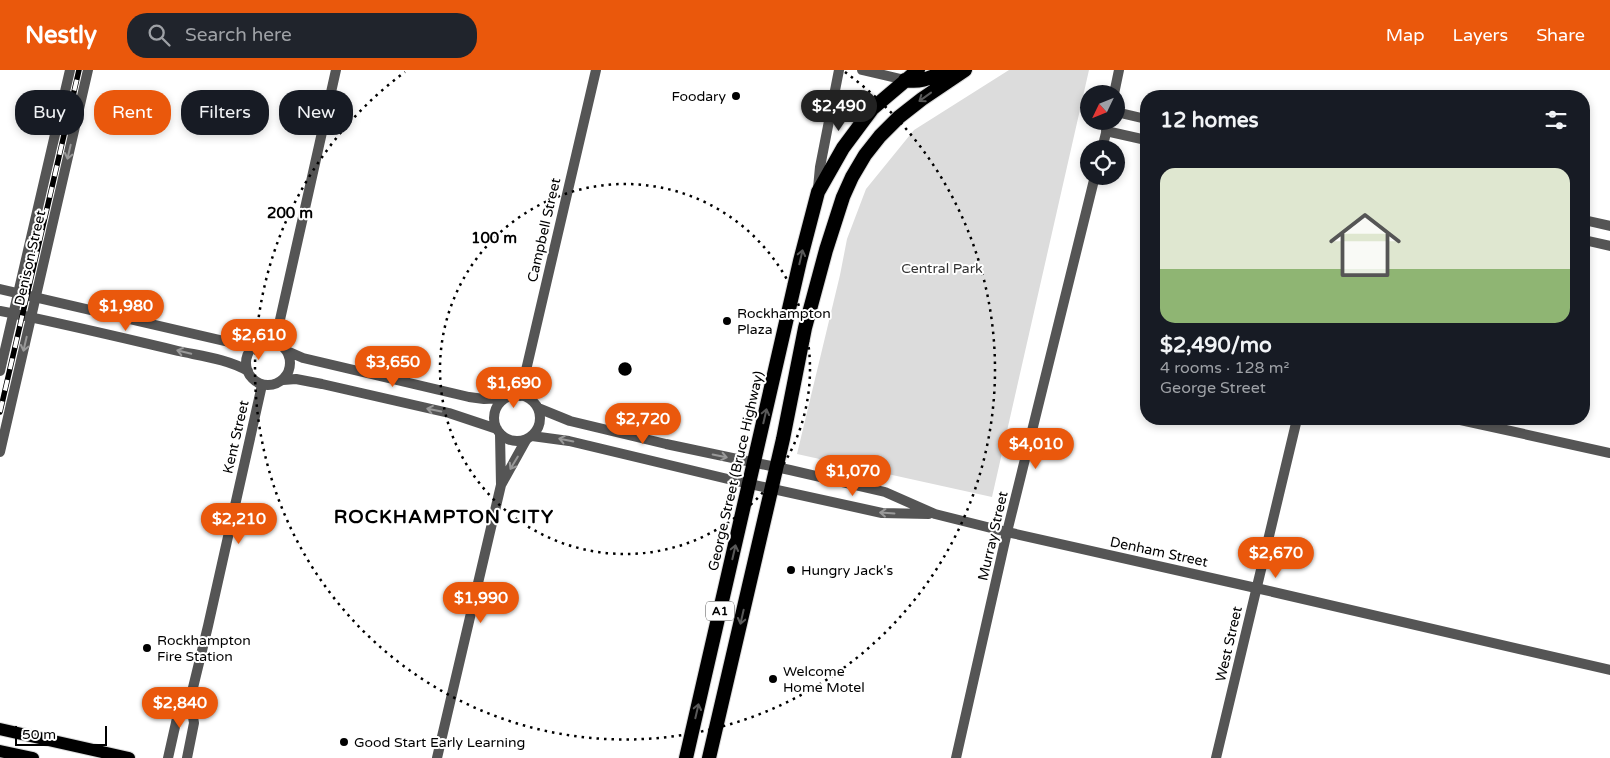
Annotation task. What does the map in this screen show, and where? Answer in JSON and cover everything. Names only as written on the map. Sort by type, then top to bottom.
[{"type":"highway","name":"A1","points":[[818,192],[857,127],[872,109],[918,70]]},
{"type":"highway","points":[[905,80],[923,81],[948,70]]},
{"type":"highway","name":"A1","points":[[709,758],[783,439],[805,328],[826,250],[843,197],[865,155],[899,117],[922,99],[966,70]]},
{"type":"highway","name":"George Street (Bruce Highway)","points":[[686,758],[802,253],[818,192]]},
{"type":"main road","points":[[0,729],[129,758]]},
{"type":"main road","points":[[0,751],[34,758]]},
{"type":"street","name":"Denison Street","points":[[0,371],[70,70]]},
{"type":"street","name":"Denison Street","points":[[0,452],[88,70]]},
{"type":"street","points":[[275,342],[336,70]]},
{"type":"street","name":"Campbell Street","points":[[520,396],[596,70]]},
{"type":"street","points":[[818,192],[820,167],[839,70]]},
{"type":"street","points":[[862,70],[905,80]]},
{"type":"street","points":[[1116,85],[1119,70]]},
{"type":"street","points":[[1125,114],[1140,118]]},
{"type":"street","points":[[1119,130],[1140,138]]},
{"type":"street","name":"Murray Street","points":[[956,758],[1007,532],[1093,185]]},
{"type":"street","points":[[1590,221],[1610,226]]},
{"type":"street","points":[[1590,241],[1610,246]]},
{"type":"street","points":[[0,289],[233,343],[256,345]]},
{"type":"street","points":[[0,311],[230,364],[248,371]]},
{"type":"street","points":[[265,342],[275,342],[286,351],[289,357],[290,369],[283,380],[277,384],[262,385],[256,382],[248,371],[247,357],[250,350],[256,345],[265,342]]},
{"type":"street","points":[[286,351],[308,359],[469,398],[484,400],[520,396],[533,402],[538,408],[540,423],[500,485]]},
{"type":"street","points":[[283,380],[296,379],[322,384],[449,413],[499,432],[512,441],[529,438]]},
{"type":"street","name":"Kent Street","points":[[168,758],[177,718],[190,700],[262,385]]},
{"type":"street","points":[[437,758],[500,485],[499,432],[495,422],[495,415],[500,403],[506,398]]},
{"type":"street","name":"Denham Street","points":[[538,408],[570,421],[885,492],[935,514],[1007,532],[1610,670]]},
{"type":"street","name":"West Street","points":[[1216,758],[1295,425]]},
{"type":"street","points":[[1483,425],[1610,453]]},
{"type":"street","name":"Denham Street","points":[[529,438],[569,440],[750,484],[882,513],[935,514]]},
{"type":"street","name":"Kent Street","points":[[187,758],[194,723],[190,700]]},
{"type":"green space","name":"Central Park","points":[[1009,70],[1089,70],[1086,85],[1080,85],[1080,110],[992,497],[797,454],[847,239],[866,189],[914,130]]},
{"type":"railway","points":[[0,412],[79,70]]},
{"type":"place","name":"Foodary","points":[[736,96]]},
{"type":"place","name":"Rockhampton Plaza","points":[[727,321]]},
{"type":"place","name":"Hungry Jack's","points":[[791,570]]},
{"type":"place","name":"Rockhampton Fire Station","points":[[147,648]]},
{"type":"place","name":"Welcome Home Motel","points":[[773,679]]},
{"type":"place","name":"Good Start Early Learning","points":[[344,742]]},
{"type":"district","name":"ROCKHAMPTON CITY","points":[[444,517]]}]
